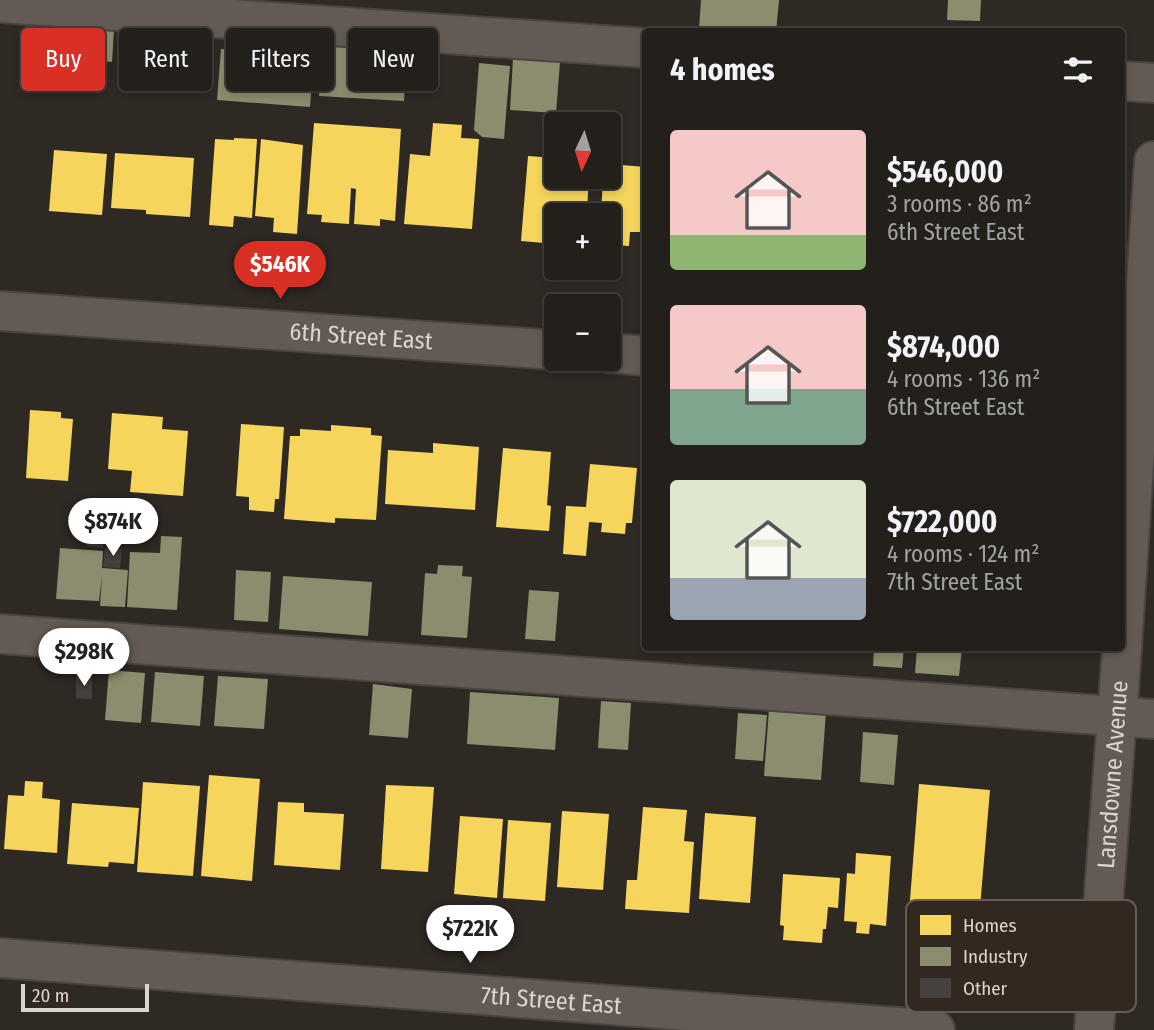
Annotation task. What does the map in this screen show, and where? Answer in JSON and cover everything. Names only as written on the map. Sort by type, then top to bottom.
[{"type":"street","points":[[0,3],[642,48]]},
{"type":"street","points":[[1125,81],[1154,83]]},
{"type":"street","name":"Lansdowne Avenue","points":[[1125,599],[1154,161]]},
{"type":"street","name":"6th Street East","points":[[0,311],[544,349]]},
{"type":"street","points":[[621,355],[642,356]]},
{"type":"street","points":[[0,634],[1136,718]]},
{"type":"street","name":"Lansdowne Avenue","points":[[1112,900],[1136,718],[1123,651]]},
{"type":"street","name":"7th Street East","points":[[0,958],[935,1030]]},
{"type":"street","name":"Lansdowne Avenue","points":[[1094,1030],[1096,1012]]},
{"type":"building: Homes","points":[[314,123],[401,129],[395,221],[380,219],[380,226],[354,224],[356,189],[351,188],[349,224],[321,222],[322,215],[307,214]]},
{"type":"building: Homes","points":[[433,123],[462,125],[461,138],[479,139],[472,229],[404,224],[410,154],[430,156]]},
{"type":"building: Homes","points":[[215,139],[257,139],[252,218],[234,216],[233,227],[209,225]]},
{"type":"building: Homes","points":[[261,139],[303,145],[297,234],[273,232],[274,218],[255,216]]},
{"type":"building: Homes","points":[[54,150],[107,154],[102,215],[49,211]]},
{"type":"building: Homes","points":[[115,153],[194,158],[190,217],[111,208]]},
{"type":"building: Homes","points":[[528,156],[544,157],[544,189],[588,189],[587,203],[544,203],[544,243],[521,241]]},
{"type":"building: Homes","points":[[621,165],[642,167],[642,232],[630,232],[629,246],[621,246],[621,203],[602,203],[602,189],[621,189]]},
{"type":"building: Homes","points":[[30,410],[61,412],[61,418],[73,419],[68,481],[26,478]]},
{"type":"building: Homes","points":[[112,413],[163,417],[162,429],[188,431],[183,496],[130,492],[132,471],[108,469]]},
{"type":"building: Homes","points":[[241,424],[284,427],[279,499],[275,499],[274,512],[249,510],[249,497],[236,496]]},
{"type":"building: Homes","points":[[331,425],[371,428],[371,435],[382,436],[376,520],[335,518],[335,523],[284,519],[290,436],[300,436],[300,429],[331,431]]},
{"type":"building: Homes","points":[[433,443],[479,447],[475,510],[385,504],[388,450],[433,453]]},
{"type":"building: Homes","points":[[503,448],[551,452],[547,505],[551,506],[549,531],[496,527]]},
{"type":"building: Homes","points":[[590,464],[637,468],[632,523],[626,523],[625,534],[601,532],[602,523],[589,522],[586,556],[563,554],[566,506],[586,507]]},
{"type":"building: Homes","points":[[209,775],[260,779],[252,881],[201,876]]},
{"type":"building: Homes","points":[[25,781],[43,782],[42,798],[60,800],[57,853],[4,849],[8,795],[24,796]]},
{"type":"building: Homes","points":[[143,782],[200,786],[193,876],[137,872]]},
{"type":"building: Homes","points":[[919,784],[990,790],[981,900],[910,900]]},
{"type":"building: Homes","points":[[386,785],[434,787],[428,872],[381,869]]},
{"type":"building: Homes","points":[[278,802],[304,803],[304,812],[344,814],[340,870],[274,865]]},
{"type":"building: Homes","points":[[72,803],[139,808],[134,864],[109,862],[108,867],[67,864]]},
{"type":"building: Homes","points":[[643,807],[687,810],[684,841],[694,842],[689,913],[625,909],[627,880],[637,880]]},
{"type":"building: Homes","points":[[562,811],[609,814],[603,890],[557,887]]},
{"type":"building: Homes","points":[[705,813],[756,817],[750,903],[699,899]]},
{"type":"building: Homes","points":[[460,816],[503,819],[497,898],[454,894]]},
{"type":"building: Homes","points":[[508,820],[551,823],[545,901],[503,898]]},
{"type":"building: Homes","points":[[856,853],[891,856],[886,926],[870,924],[869,934],[856,933],[857,922],[844,921],[847,873],[855,874]]},
{"type":"building: Homes","points":[[783,874],[840,878],[838,908],[828,907],[822,943],[783,940],[784,926],[780,925]]},
{"type":"building: Industry","points":[[701,0],[779,0],[776,28],[699,28]]},
{"type":"building: Industry","points":[[948,0],[981,0],[980,21],[947,20]]},
{"type":"building: Industry","points":[[66,25],[102,28],[66,28]]},
{"type":"building: Industry","points":[[105,28],[114,29],[112,62],[105,61]]},
{"type":"building: Industry","points":[[334,45],[348,46],[348,91],[405,91],[404,101],[319,96],[319,91],[334,91]]},
{"type":"building: Industry","points":[[221,49],[226,49],[226,91],[311,91],[310,107],[217,100]]},
{"type":"building: Industry","points":[[513,59],[560,62],[556,112],[510,110]]},
{"type":"building: Industry","points":[[479,63],[510,66],[504,139],[482,137],[474,130]]},
{"type":"building: Industry","points":[[161,536],[182,537],[177,610],[127,607],[130,552],[160,553]]},
{"type":"building: Industry","points":[[60,548],[103,551],[102,568],[128,570],[125,607],[100,606],[102,576],[99,601],[56,599]]},
{"type":"building: Industry","points":[[438,565],[463,566],[462,576],[472,577],[467,638],[421,635],[425,573],[437,574]]},
{"type":"building: Industry","points":[[236,570],[271,572],[268,622],[234,620]]},
{"type":"building: Industry","points":[[283,576],[372,582],[368,636],[279,629]]},
{"type":"building: Industry","points":[[529,590],[559,592],[555,641],[525,639]]},
{"type":"building: Industry","points":[[874,651],[904,651],[902,668],[873,666]]},
{"type":"building: Industry","points":[[917,651],[962,651],[959,676],[915,673]]},
{"type":"building: Industry","points":[[109,670],[145,673],[141,723],[105,720]]},
{"type":"building: Industry","points":[[155,672],[204,676],[200,726],[151,722]]},
{"type":"building: Industry","points":[[218,676],[268,679],[264,729],[214,726]]},
{"type":"building: Industry","points":[[373,684],[412,689],[408,738],[369,735]]},
{"type":"building: Industry","points":[[470,692],[559,698],[555,750],[467,744]]},
{"type":"building: Industry","points":[[601,701],[631,703],[628,750],[598,748]]},
{"type":"building: Industry","points":[[769,709],[826,712],[821,780],[764,776]]},
{"type":"building: Industry","points":[[738,713],[767,715],[763,761],[735,759]]},
{"type":"building: Industry","points":[[863,732],[898,735],[894,785],[860,782]]},
{"type":"building: Other","points":[[89,524],[105,525],[103,548],[87,546]]},
{"type":"building: Other","points":[[105,548],[122,549],[120,568],[103,567]]},
{"type":"building: Other","points":[[76,676],[92,677],[92,699],[76,698]]}]
